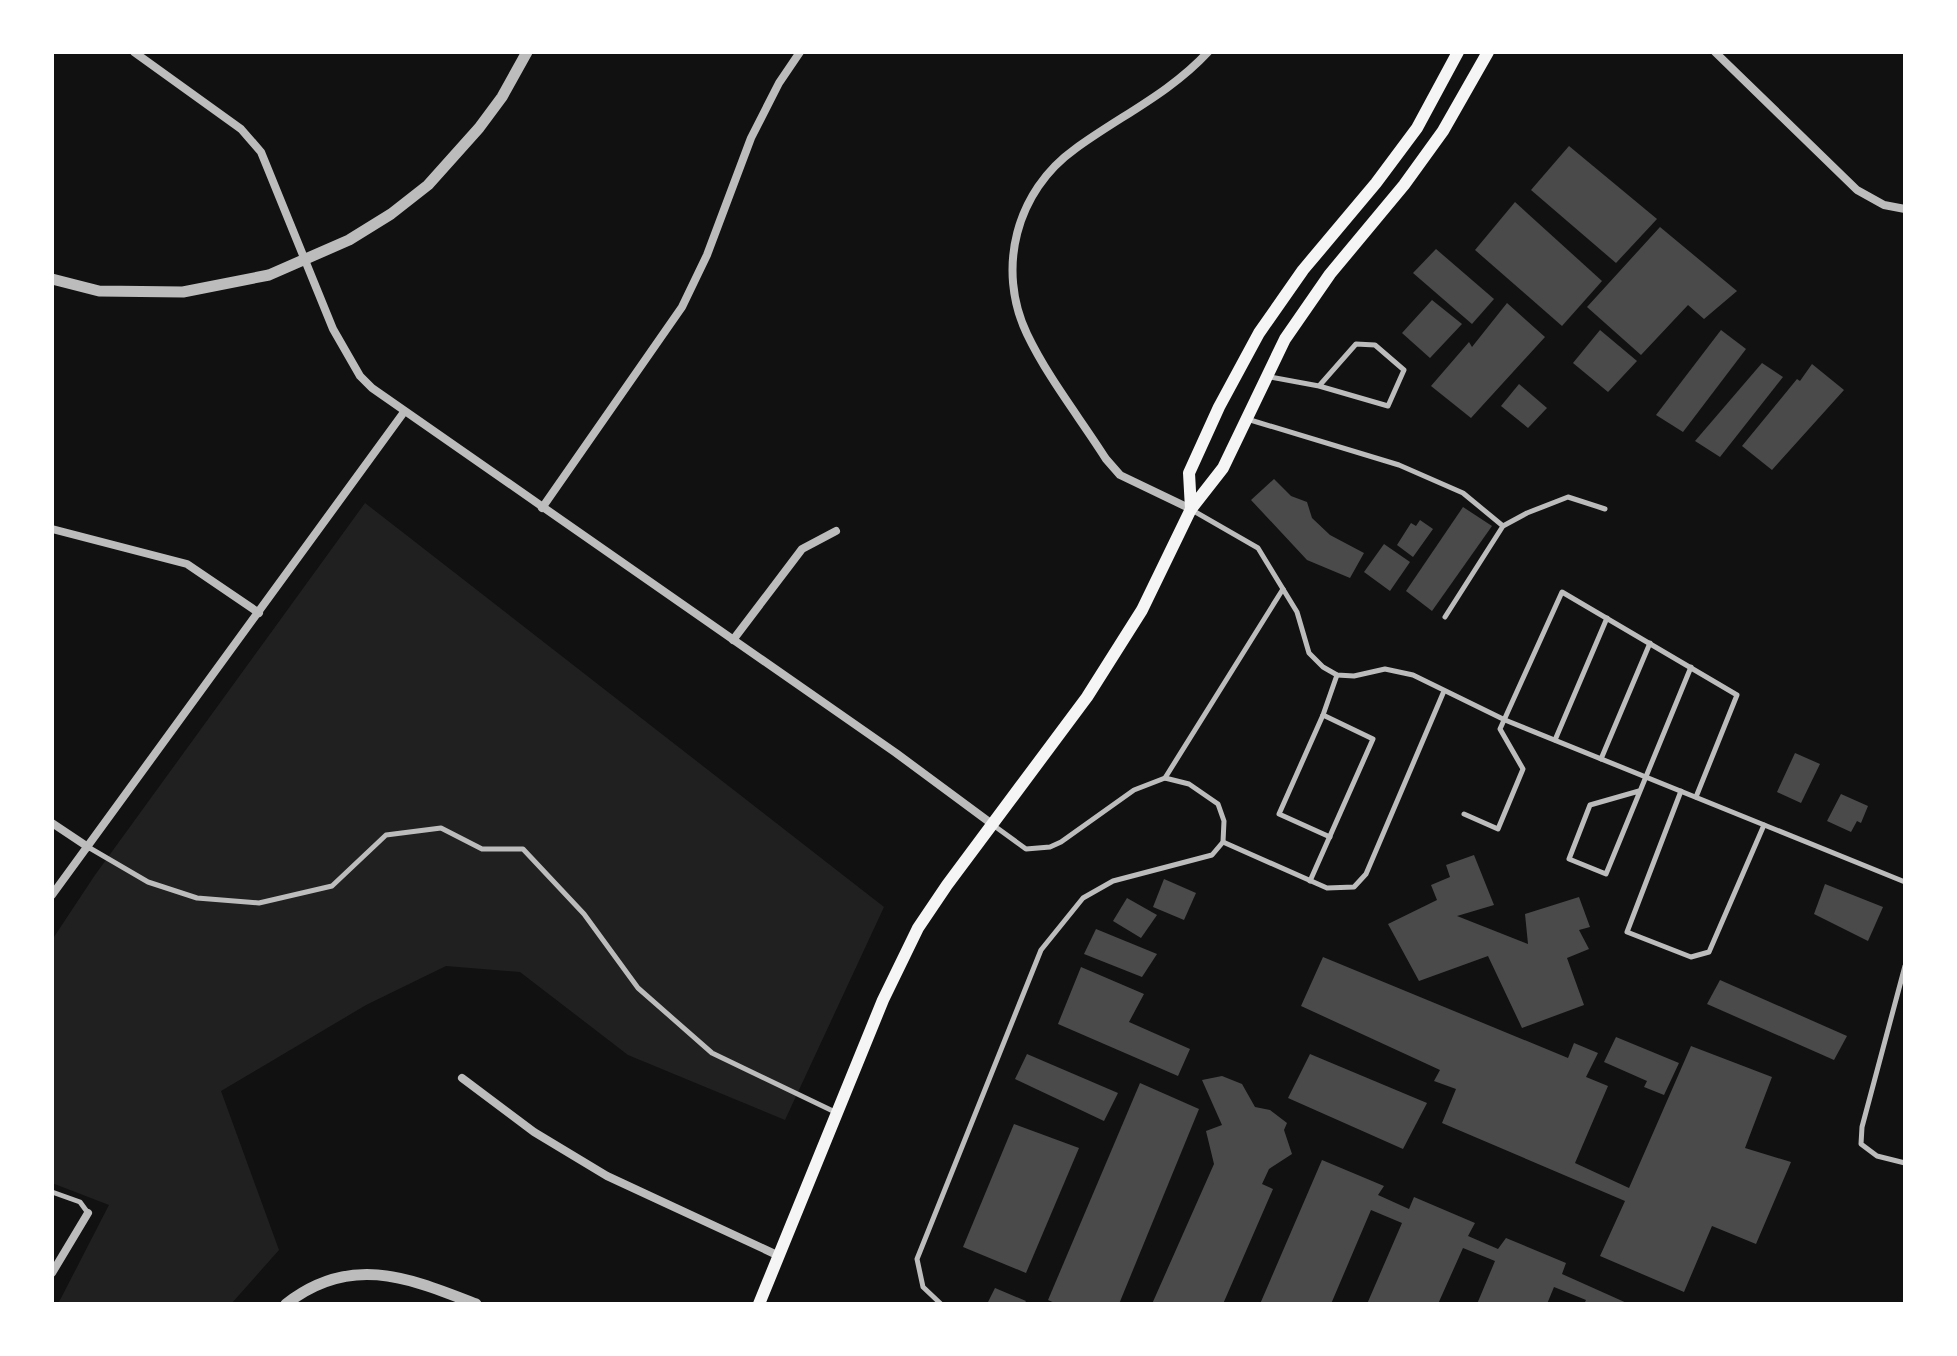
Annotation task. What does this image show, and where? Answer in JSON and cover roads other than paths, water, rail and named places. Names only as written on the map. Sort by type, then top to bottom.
[{"type":"main road","points":[[1191,509],[1189,473],[1219,407],[1259,333],[1303,270],[1376,183],[1417,128],[1458,52]]},
{"type":"main road","points":[[759,1304],[835,1112],[909,945],[947,885],[1101,675],[1142,610],[1191,509],[1223,468],[1285,339],[1330,274],[1404,185],[1443,131],[1488,52]]},
{"type":"street","points":[[134,52],[241,129],[261,152],[333,329],[360,376],[372,388],[883,744],[992,824]]},
{"type":"street","points":[[52,279],[99,291],[183,292],[269,275],[306,260],[360,234],[428,185],[479,128],[502,97],[527,52]]},
{"type":"street","points":[[542,508],[682,307],[707,255],[751,138],[779,83],[800,52]]},
{"type":"street","points":[[1191,509],[1120,475],[1106,459],[1027,334],[1016,302],[1012,264],[1019,223],[1030,198],[1049,172],[1076,148],[1169,88],[1208,52]]},
{"type":"street","points":[[1715,52],[1857,190],[1884,205],[1905,209]]},
{"type":"street","points":[[52,895],[404,412]]},
{"type":"street","points":[[52,529],[187,564],[259,613]]},
{"type":"street","points":[[733,640],[802,549],[836,531]]},
{"type":"street","points":[[52,823],[88,847]]},
{"type":"street","points":[[462,1078],[534,1132],[607,1176],[777,1255]]},
{"type":"street","points":[[52,1273],[88,1213]]},
{"type":"street","points":[[286,1304],[324,1282],[375,1274],[409,1278],[476,1304]]},
{"type":"lane","points":[[1267,376],[1319,386],[1388,406],[1404,370],[1375,345],[1356,344],[1319,386]]},
{"type":"lane","points":[[1246,419],[1399,465],[1463,493],[1503,526]]},
{"type":"lane","points":[[1445,617],[1503,526],[1568,497],[1605,509]]},
{"type":"lane","points":[[1191,509],[1258,548],[1297,612],[1309,653],[1337,675],[1399,670],[1505,720],[1905,882]]},
{"type":"lane","points":[[1165,778],[1283,589]]},
{"type":"lane","points":[[1464,814],[1498,829],[1523,769],[1500,729],[1562,592],[1737,695],[1696,797]]},
{"type":"lane","points":[[1555,740],[1607,618]]},
{"type":"lane","points":[[1601,759],[1650,643]]},
{"type":"lane","points":[[1639,791],[1590,805],[1569,859],[1606,874],[1691,667]]},
{"type":"lane","points":[[1330,837],[1279,814],[1323,715],[1337,675]]},
{"type":"lane","points":[[1223,842],[1327,888],[1354,887],[1366,874],[1444,691]]},
{"type":"lane","points":[[1310,881],[1373,739],[1323,715]]},
{"type":"lane","points":[[941,1304],[923,1287],[917,1259],[1041,950],[1083,898],[1113,881],[1212,855],[1223,842],[1224,821],[1218,804],[1189,784],[1165,778],[1134,790],[1050,847],[1026,849],[992,824]]},
{"type":"lane","points":[[1681,791],[1627,932],[1650,942],[1691,957],[1709,952],[1764,825]]},
{"type":"lane","points":[[88,847],[148,882],[172,890],[197,898],[259,903],[332,886],[386,835],[441,828],[482,849],[523,849],[584,914],[638,988],[712,1053],[835,1112]]},
{"type":"lane","points":[[1905,966],[1862,1127],[1861,1144],[1877,1156],[1905,1163]]},
{"type":"lane","points":[[52,1192],[80,1202],[88,1213]]}]
